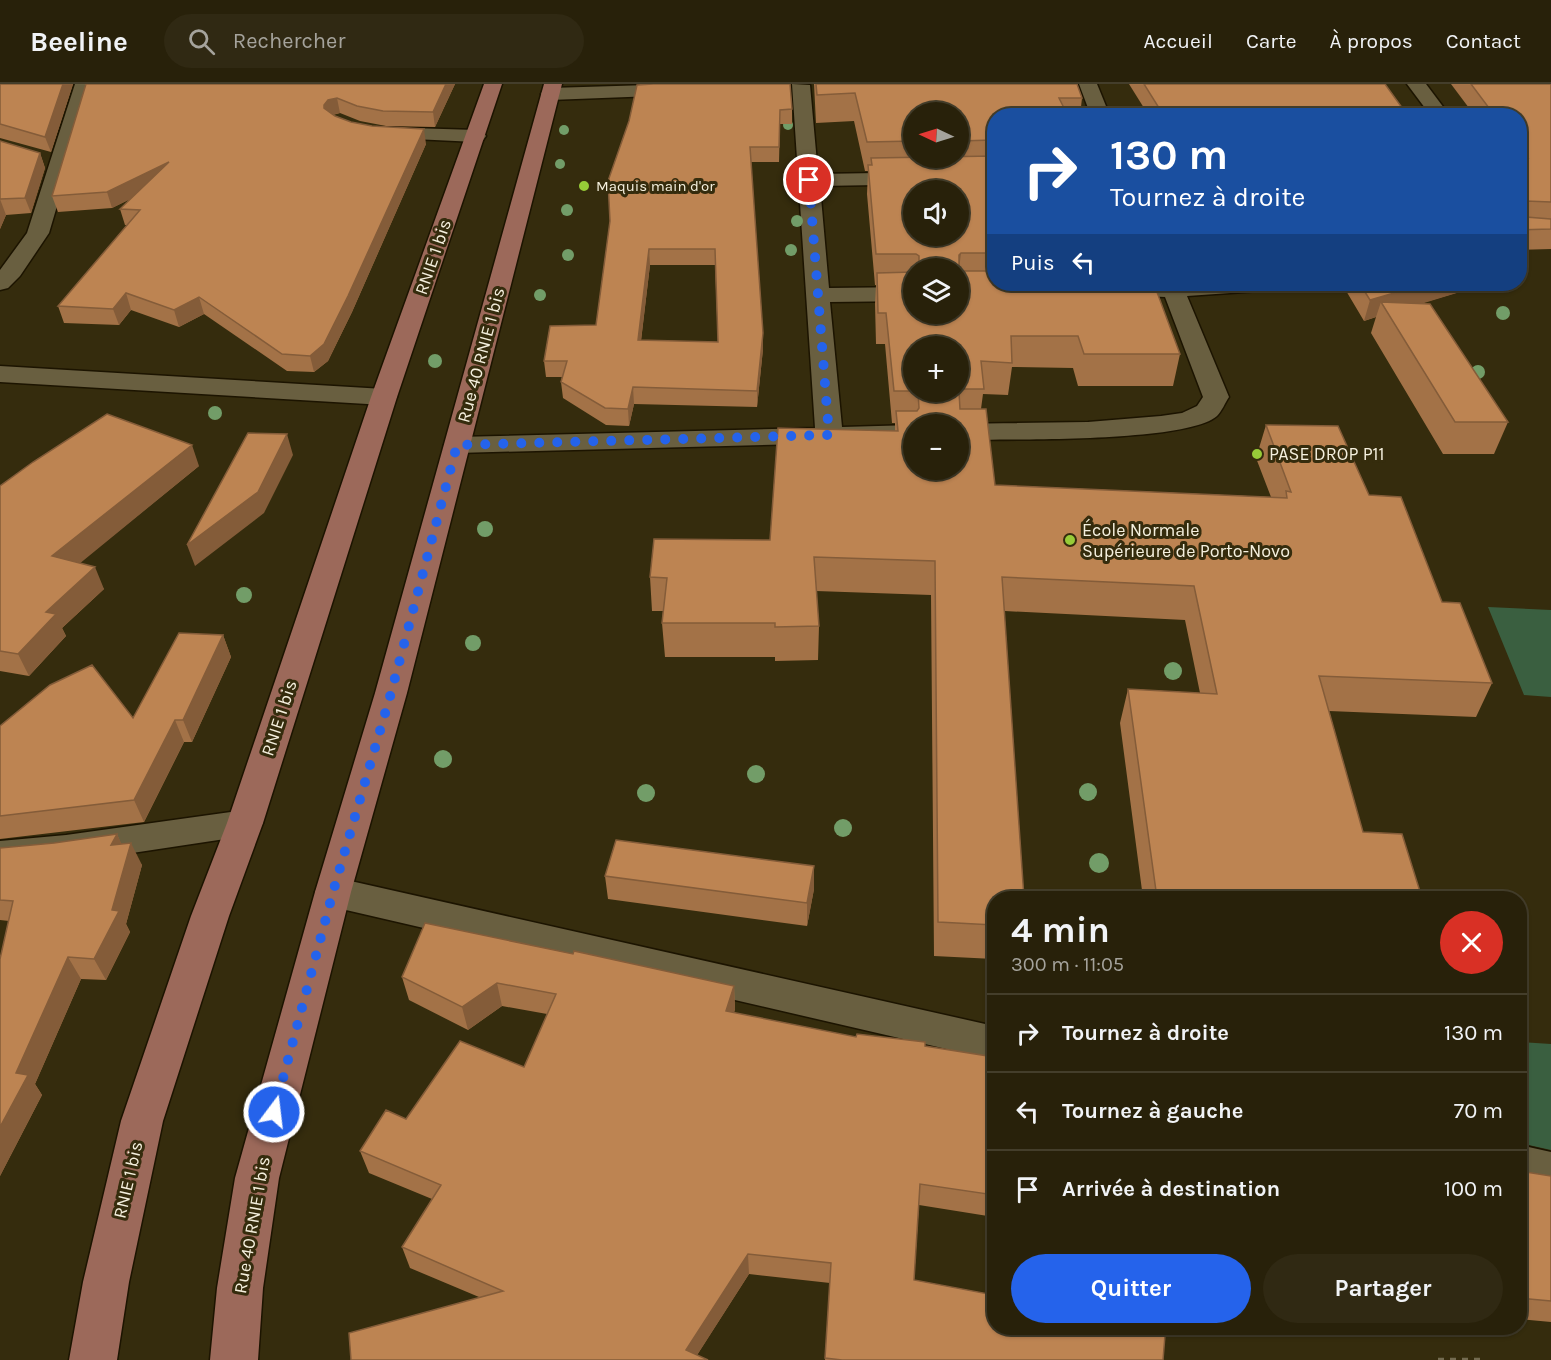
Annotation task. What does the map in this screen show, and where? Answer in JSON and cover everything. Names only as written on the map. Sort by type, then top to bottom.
[{"type":"main road","name":"RNIE 1 bis","points":[[93,1360],[106,1282],[142,1121],[210,916],[244,823],[384,397],[493,84]]},
{"type":"main road","name":"Rue 40 RNIE 1 bis","points":[[234,1360],[240,1288],[257,1178],[333,892],[391,693],[551,89]]},
{"type":"street","points":[[0,283],[12,271],[38,233],[49,161],[84,84]]},
{"type":"street","points":[[1088,84],[1098,108]]},
{"type":"street","points":[[1416,84],[1435,108]]},
{"type":"street","points":[[777,86],[809,85],[809,180],[829,435]]},
{"type":"street","points":[[551,89],[693,89]]},
{"type":"street","points":[[361,131],[476,136]]},
{"type":"street","points":[[809,180],[987,177]]},
{"type":"street","points":[[969,432],[1152,426],[1185,420],[1206,412],[1216,397],[1174,291]]},
{"type":"street","points":[[818,295],[903,294]]},
{"type":"street","points":[[0,374],[384,397]]},
{"type":"street","points":[[457,445],[903,433]]},
{"type":"street","points":[[0,855],[66,849],[244,823]]},
{"type":"street","points":[[333,892],[987,1041]]},
{"type":"street","points":[[1527,1167],[1551,1172]]},
{"type":"path","points":[[1438,1360],[1480,1360]]},
{"type":"green space","points":[[1488,607],[1551,610],[1551,697],[1524,695]]},
{"type":"green space","points":[[1527,1042],[1551,1044],[1551,1150],[1527,1145]]},
{"type":"building","points":[[0,84],[63,84],[45,137],[0,124]]},
{"type":"building","points":[[86,84],[446,84],[433,112],[383,111],[357,106],[337,98],[328,100],[324,105],[324,108],[335,116],[351,122],[372,126],[424,129],[324,344],[310,356],[282,354],[199,297],[174,310],[126,293],[113,309],[58,306],[140,210],[120,209],[169,162],[107,192],[52,196]]},
{"type":"building","points":[[790,84],[792,109],[780,110],[779,147],[750,147],[763,333],[757,391],[633,387],[628,409],[605,408],[561,382],[567,361],[544,361],[550,326],[596,325],[610,221],[608,181],[629,121],[637,85]],"holes":[[[649,249],[715,249],[718,342],[638,340]]]},
{"type":"building","points":[[816,84],[1077,84],[1082,98],[1059,98],[1064,108],[987,108],[987,140],[969,141],[969,102],[903,102],[903,141],[867,142],[855,93],[817,95]]},
{"type":"building","points":[[1144,84],[1385,84],[1402,108],[1159,108]]},
{"type":"building","points":[[1471,84],[1551,84],[1551,202],[1527,201],[1527,108],[1489,108]]},
{"type":"building","points":[[0,141],[40,153],[25,198],[0,199]]},
{"type":"building","points":[[969,156],[987,156],[987,253],[961,253],[959,258],[919,258],[916,254],[876,254],[868,165],[872,165],[871,158],[903,157],[903,168],[969,168]]},
{"type":"building","points":[[1527,217],[1551,219],[1551,229],[1527,230]]},
{"type":"building","points":[[969,271],[987,271],[987,291],[1157,291],[1180,354],[1084,354],[1078,336],[1011,336],[1012,363],[981,361],[984,389],[969,389],[969,336],[903,336],[903,391],[894,391],[886,313],[878,313],[877,273],[903,272],[903,324],[969,324]]},
{"type":"building","points":[[1364,291],[1401,291],[1370,300]]},
{"type":"building","points":[[1381,302],[1430,304],[1508,422],[1455,422]]},
{"type":"building","points":[[919,402],[960,402],[960,409],[986,409],[995,485],[1287,498],[1286,491],[1291,492],[1266,425],[1338,426],[1369,495],[1401,497],[1442,602],[1460,603],[1492,683],[1319,676],[1363,832],[1402,834],[1420,891],[1156,891],[1128,689],[1217,694],[1194,586],[1002,577],[1024,891],[987,891],[987,925],[938,922],[935,561],[814,557],[819,626],[775,627],[775,623],[662,623],[667,578],[650,577],[654,539],[770,540],[778,428],[898,431],[896,411],[917,411]]},
{"type":"building","points":[[107,414],[192,445],[52,556],[95,567],[46,612],[56,614],[18,654],[0,651],[0,486]]},
{"type":"building","points":[[248,433],[287,434],[258,492],[187,545]]},
{"type":"building","points":[[179,633],[223,635],[183,720],[175,720],[134,800],[0,816],[0,726],[50,685],[92,665],[133,718]]},
{"type":"building","points":[[117,834],[111,845],[131,843],[112,910],[119,911],[94,959],[68,957],[16,1073],[28,1075],[0,1127],[0,959],[13,901],[0,900],[0,848]]},
{"type":"building","points":[[616,840],[814,866],[807,903],[605,876]]},
{"type":"building","points":[[425,923],[573,954],[574,951],[734,986],[726,1011],[856,1037],[857,1034],[925,1042],[925,1046],[987,1056],[987,1194],[920,1184],[914,1280],[987,1294],[987,1335],[1165,1335],[1163,1360],[842,1360],[825,1358],[831,1263],[748,1254],[686,1350],[708,1360],[351,1360],[349,1333],[503,1291],[402,1247],[441,1185],[360,1151],[386,1110],[406,1119],[460,1041],[524,1067],[556,994],[497,983],[462,1007],[402,977]]},
{"type":"building","points":[[1527,1172],[1551,1176],[1551,1301],[1527,1299]]},
{"type":"place","name":"Maquis main d'or","points":[[584,186]]},
{"type":"place","name":"PASE DROP P11","points":[[1257,454]]},
{"type":"place","name":"École Normale Supérieure de Porto-Novo","points":[[1070,540]]},
{"type":"route","points":[[274,1112],[333,892],[391,693],[457,445],[829,435],[809,180]]}]
